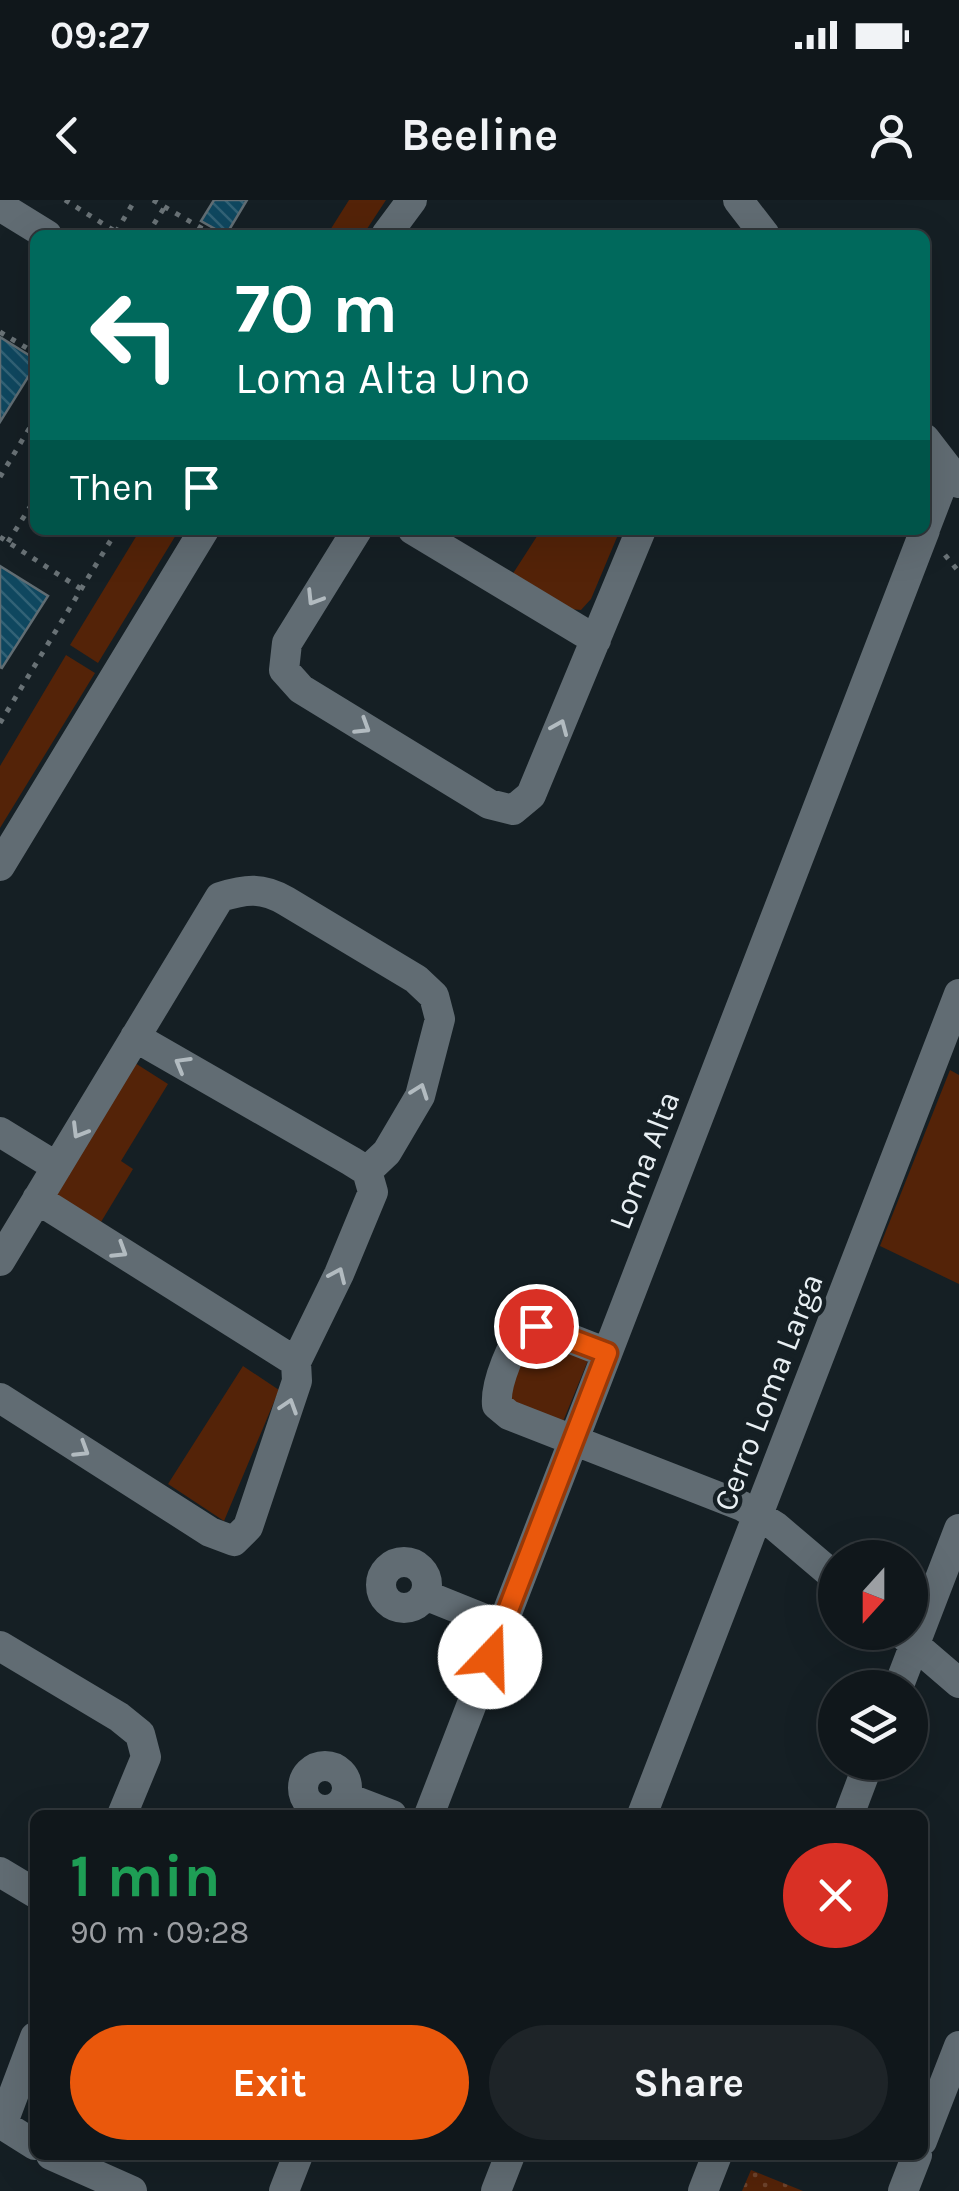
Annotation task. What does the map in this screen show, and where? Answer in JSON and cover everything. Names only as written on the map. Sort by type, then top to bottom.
[{"type":"street","points":[[390,230],[412,200]]},
{"type":"street","points":[[738,200],[761,230]]},
{"type":"street","points":[[0,206],[39,230]]},
{"type":"street","points":[[930,445],[954,476]]},
{"type":"street","name":"Loma Alta","points":[[930,520],[954,476]]},
{"type":"street","points":[[0,866],[201,535]]},
{"type":"street","points":[[354,535],[287,643],[284,670],[302,689],[488,804],[513,810],[531,796],[639,535]]},
{"type":"street","points":[[421,535],[596,640]]},
{"type":"street","name":"Loma Alta","points":[[432,1810],[923,535]]},
{"type":"street","points":[[0,1261],[220,897],[248,888],[273,893],[416,979],[434,996],[440,1019],[420,1096],[387,1152],[367,1171]]},
{"type":"street","name":"Cerro Loma Larga","points":[[644,1810],[959,994]]},
{"type":"street","points":[[0,1398],[210,1532],[234,1541],[248,1527],[297,1381],[296,1362],[373,1192],[367,1171],[135,1037]]},
{"type":"street","points":[[0,1132],[57,1167]]},
{"type":"street","points":[[38,1199],[296,1362]]},
{"type":"street","points":[[607,1353],[543,1328],[529,1327],[518,1338],[498,1390],[497,1406],[502,1412],[758,1515],[818,1563]]},
{"type":"street","points":[[928,1595],[959,1530]]},
{"type":"street","points":[[425,1595],[502,1626]]},
{"type":"street","points":[[0,1646],[119,1717],[140,1734],[146,1757],[124,1810]]},
{"type":"street","points":[[920,1650],[959,1683]]},
{"type":"street","points":[[305,1780],[304,1795],[313,1807],[328,1810],[341,1804],[345,1797],[379,1810]]},
{"type":"street","points":[[851,1810],[862,1780]]},
{"type":"street","points":[[0,1872],[30,1890]]},
{"type":"street","points":[[928,2126],[959,2046]]},
{"type":"street","points":[[30,2051],[1,2124],[30,2142]]},
{"type":"street","points":[[61,2160],[132,2191]]},
{"type":"street","points":[[284,2191],[296,2160]]},
{"type":"street","points":[[496,2191],[508,2160]]},
{"type":"street","points":[[704,2191],[715,2160]]},
{"type":"street","points":[[903,2191],[915,2160]]},
{"type":"path","points":[[65,200],[114,230]]},
{"type":"path","points":[[120,230],[134,200]]},
{"type":"path","points":[[153,200],[204,230]]},
{"type":"path","points":[[150,230],[165,207]]},
{"type":"path","points":[[0,332],[30,351]]},
{"type":"path","points":[[0,477],[30,427]]},
{"type":"path","points":[[8,542],[30,506]]},
{"type":"path","points":[[0,722],[114,535]]},
{"type":"path","points":[[0,537],[81,589]]},
{"type":"shaded area","points":[[349,200],[386,200],[366,230],[330,230]]},
{"type":"shaded area","points":[[137,535],[176,535],[98,663],[70,645]]},
{"type":"shaded area","points":[[538,535],[618,535],[591,599],[581,610],[569,609],[512,575]]},
{"type":"shaded area","points":[[66,655],[95,673],[0,828],[0,766]]},
{"type":"shaded area","points":[[135,1063],[168,1084],[121,1161],[133,1169],[101,1222],[55,1195]]},
{"type":"shaded area","points":[[950,1070],[959,1075],[959,1284],[880,1246]]},
{"type":"shaded area","points":[[533,1330],[591,1353],[562,1424],[505,1401]]},
{"type":"shaded area","points":[[243,1366],[279,1390],[224,1521],[168,1484]]},
{"type":"shaded area","points":[[751,2170],[803,2191],[742,2191]]},
{"type":"building","points":[[214,200],[247,200],[229,230],[217,230],[201,221]]},
{"type":"building","points":[[0,337],[30,356],[30,374],[0,422]]},
{"type":"building","points":[[0,566],[48,596],[2,668],[0,667]]},
{"type":"route","points":[[490,1657],[607,1353],[536,1326]]}]
